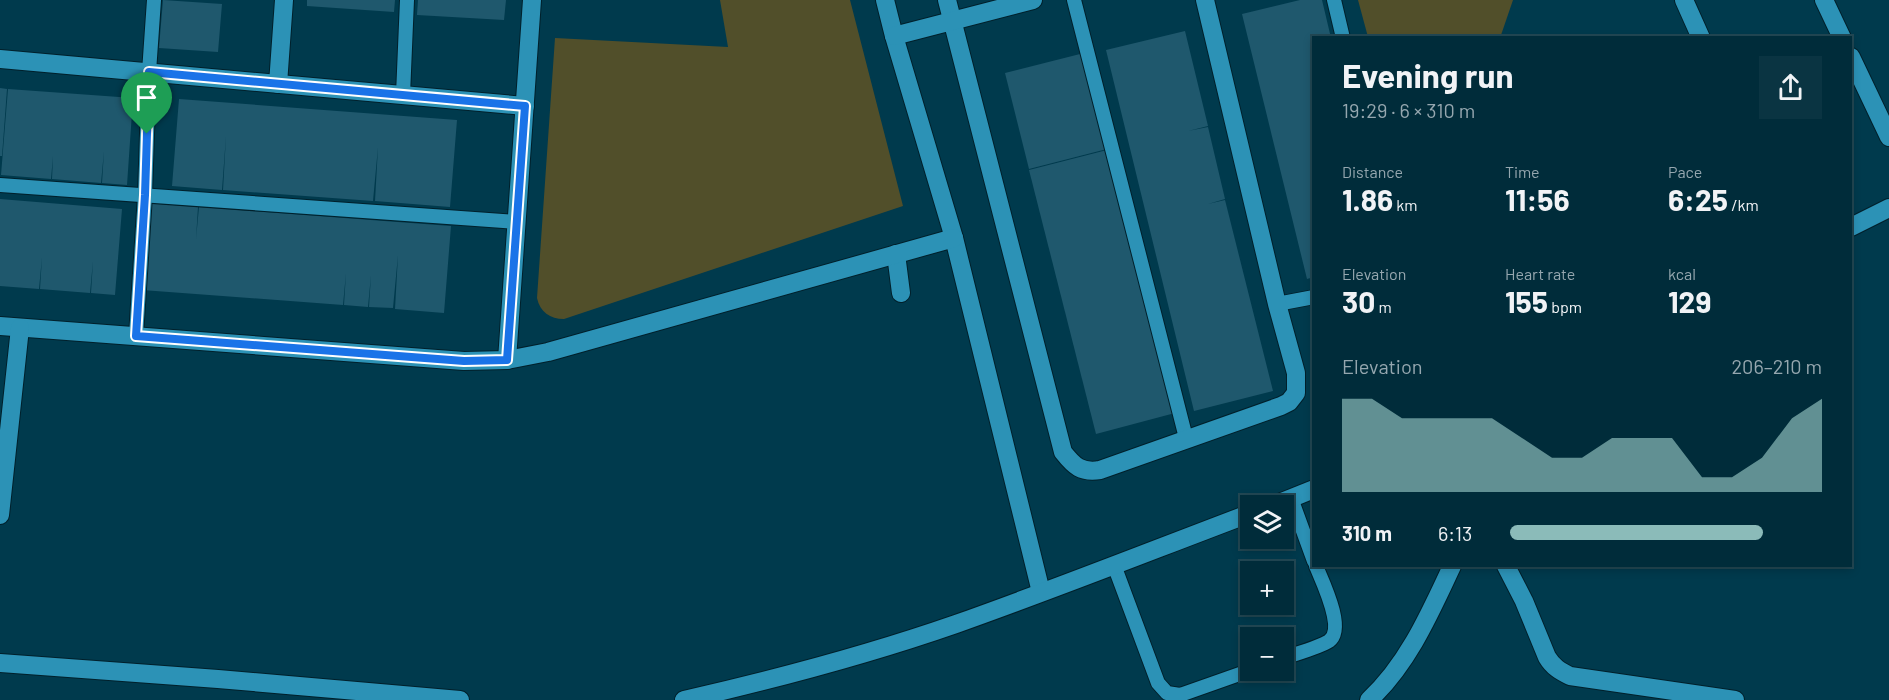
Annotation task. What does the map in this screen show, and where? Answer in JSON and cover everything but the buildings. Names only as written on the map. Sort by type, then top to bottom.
[{"type":"street","points":[[278,84],[284,0]]},
{"type":"street","points":[[507,360],[532,0]]},
{"type":"street","points":[[885,0],[954,238],[1041,592]]},
{"type":"street","points":[[947,0],[1063,452],[1079,468],[1089,472],[1289,402],[1296,393],[1296,373],[1277,304],[1205,0]]},
{"type":"street","points":[[894,36],[1033,0]]},
{"type":"street","points":[[1684,0],[1700,36]]},
{"type":"street","points":[[1824,0],[1840,36]]},
{"type":"street","points":[[0,59],[525,106]]},
{"type":"street","points":[[1852,59],[1889,137]]},
{"type":"street","points":[[1852,226],[1889,208]]},
{"type":"street","points":[[0,326],[464,361],[507,360],[548,352],[954,238]]},
{"type":"street","points":[[896,254],[901,293]]},
{"type":"street","points":[[0,514],[3,454],[20,328]]},
{"type":"street","points":[[1294,497],[1312,490]]},
{"type":"street","points":[[684,700],[787,675],[956,624],[1240,517]]},
{"type":"street","points":[[1369,700],[1404,658],[1427,620],[1452,567]]},
{"type":"street","points":[[1507,567],[1524,601],[1547,657],[1560,671],[1570,676],[1735,700]]},
{"type":"street","points":[[0,663],[460,700]]},
{"type":"lane","points":[[136,336],[154,0]]},
{"type":"lane","points":[[402,95],[408,0]]},
{"type":"lane","points":[[1074,0],[1186,438]]},
{"type":"lane","points":[[1334,0],[1343,36]]},
{"type":"lane","points":[[0,184],[516,222]]},
{"type":"lane","points":[[1277,304],[1312,297]]},
{"type":"lane","points":[[1294,506],[1312,556]]},
{"type":"lane","points":[[1114,565],[1158,683],[1167,693],[1180,696],[1240,674]]},
{"type":"lane","points":[[1294,654],[1329,641],[1335,632],[1335,617],[1316,567]]},
{"type":"shaded area","points":[[720,0],[850,0],[903,206],[564,319],[550,316],[543,311],[537,298],[555,38],[728,47]]},
{"type":"shaded area","points":[[1358,0],[1513,0],[1501,36],[1368,36]]},
{"type":"route","points":[[149,72],[525,106],[507,360],[464,361],[136,336],[147,134],[149,72]]}]
